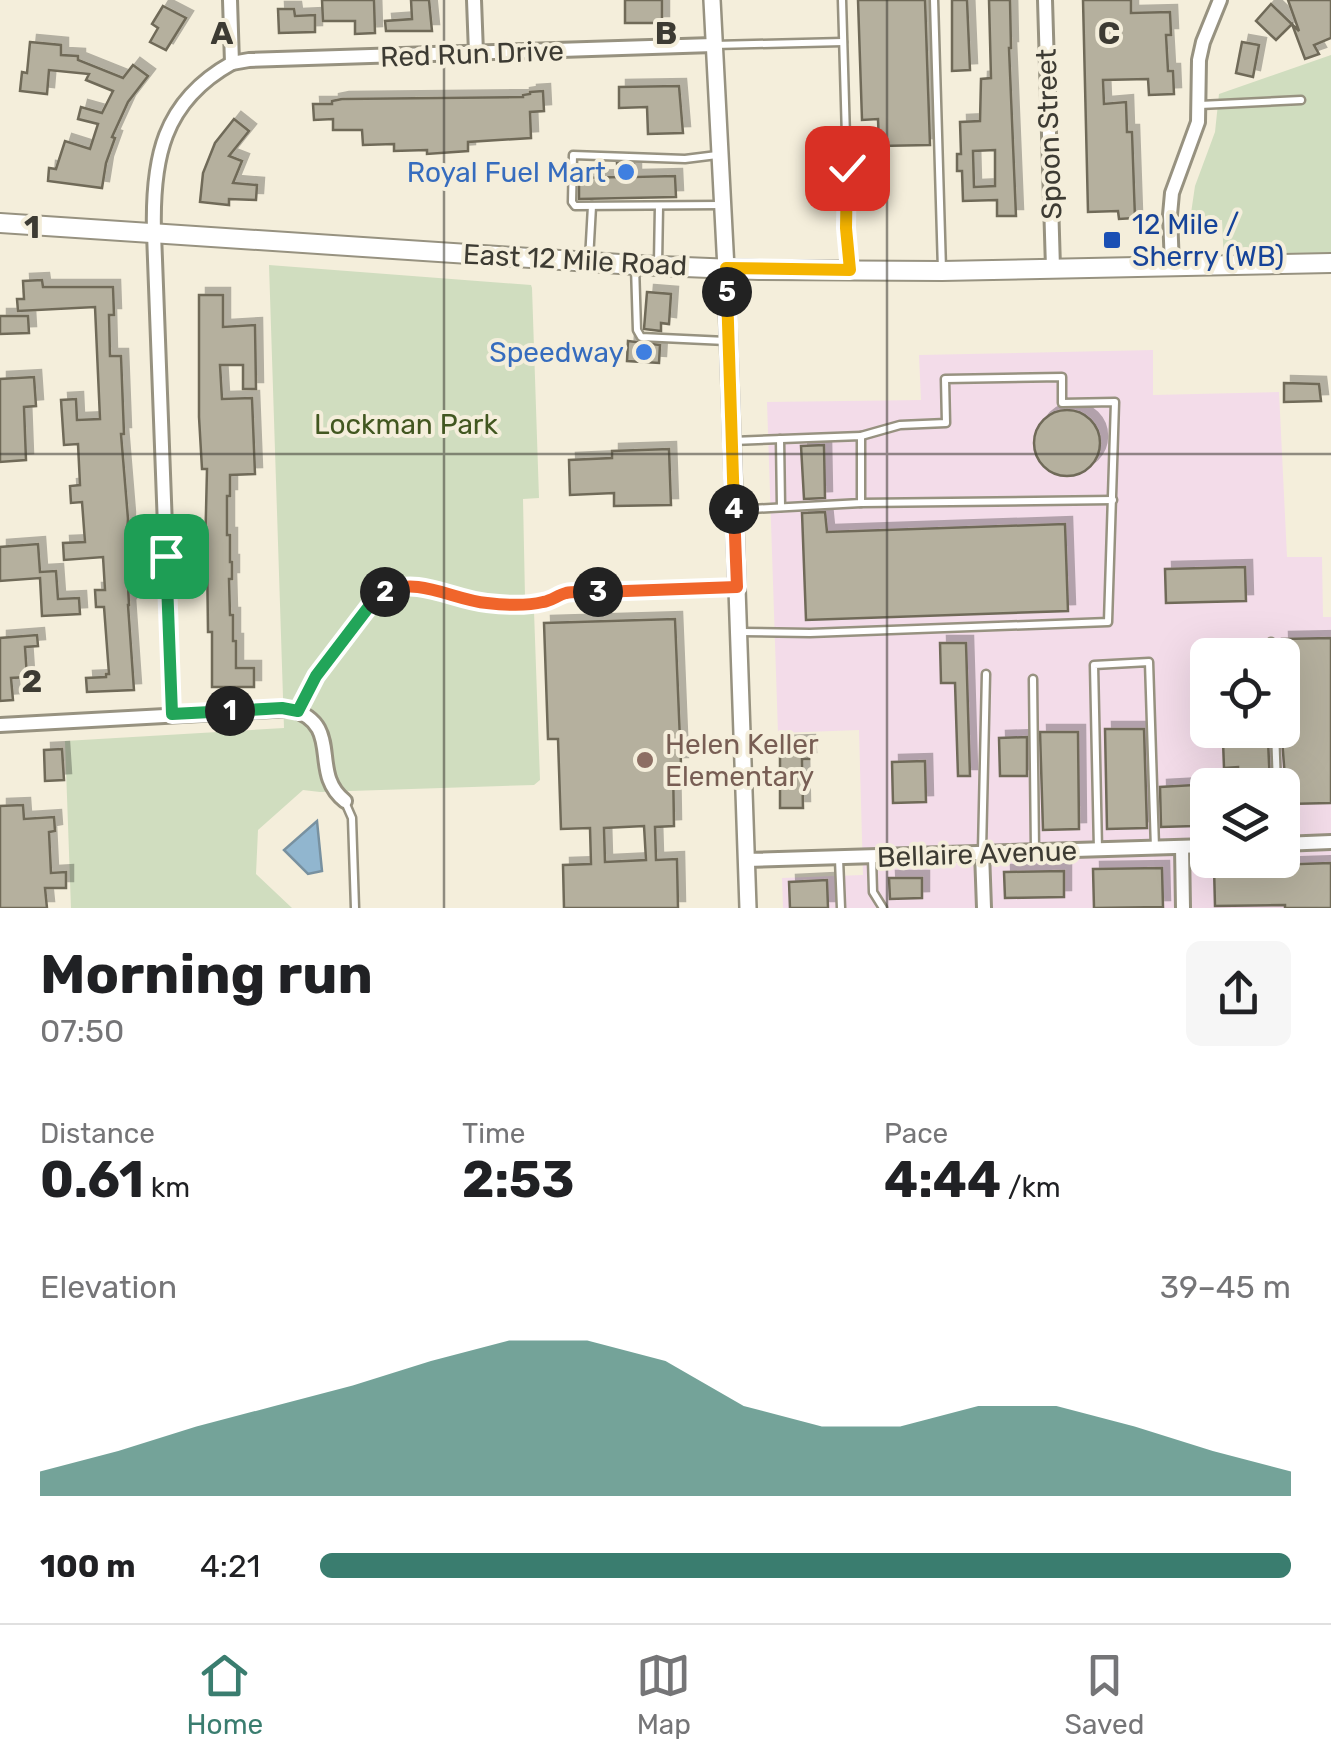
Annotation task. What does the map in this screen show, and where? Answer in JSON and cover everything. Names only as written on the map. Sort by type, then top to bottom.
[{"type":"main road","name":"East 12 Mile Road","points":[[0,224],[726,268],[942,271],[1331,263]]},
{"type":"street","points":[[172,714],[154,181],[166,135],[191,95],[232,63],[230,0]]},
{"type":"street","points":[[474,0],[476,53]]},
{"type":"street","points":[[712,0],[729,342],[748,908]]},
{"type":"street","name":"Spoon Street","points":[[1045,0],[1052,268]]},
{"type":"street","points":[[1172,266],[1172,192],[1195,133],[1203,42],[1220,0]]},
{"type":"street","name":"Red Run Drive","points":[[232,63],[713,45]]},
{"type":"street","points":[[298,711],[316,676],[377,596],[392,588],[413,586],[491,604],[543,602],[564,594]]},
{"type":"street","points":[[0,725],[282,708],[298,711],[318,728],[326,774],[331,787],[345,801]]},
{"type":"street","points":[[1300,843],[1331,842]]},
{"type":"street","points":[[1182,847],[1184,908]]},
{"type":"street","name":"Bellaire Avenue","points":[[746,860],[1190,847]]},
{"type":"street","points":[[982,852],[984,908]]},
{"type":"lane","points":[[842,0],[850,270]]},
{"type":"lane","points":[[934,0],[942,271]]},
{"type":"lane","points":[[713,45],[844,42]]},
{"type":"lane","points":[[1199,105],[1300,100]]},
{"type":"lane","points":[[720,155],[685,159],[573,155],[572,202],[575,206],[722,204]]},
{"type":"lane","points":[[589,262],[592,206]]},
{"type":"lane","points":[[658,266],[659,206]]},
{"type":"lane","points":[[635,265],[640,338],[729,342]]},
{"type":"lane","points":[[732,441],[861,436],[900,425],[946,423],[944,380],[1062,377],[1062,403],[1115,402],[1108,622],[738,632]]},
{"type":"lane","points":[[861,436],[861,503]]},
{"type":"lane","points":[[780,439],[781,507]]},
{"type":"lane","points":[[734,510],[861,503],[1113,500]]},
{"type":"lane","points":[[564,594],[737,587]]},
{"type":"lane","points":[[1098,850],[1094,664],[1149,662],[1155,848]]},
{"type":"lane","points":[[982,852],[986,674]]},
{"type":"lane","points":[[1033,679],[1035,851]]},
{"type":"lane","points":[[345,801],[352,818],[355,908]]},
{"type":"lane","points":[[872,857],[873,892],[883,908]]},
{"type":"lane","points":[[839,858],[841,908]]},
{"type":"shaded area","points":[[1153,350],[1153,395],[1279,392],[1287,557],[1322,557],[1323,617],[1331,617],[1331,908],[783,908],[782,878],[863,875],[859,730],[778,733],[767,402],[921,400],[919,355]]},
{"type":"green space","points":[[1331,55],[1331,261],[1224,263],[1222,220],[1190,220],[1195,186],[1215,132],[1219,94]]},
{"type":"green space","name":"Lockman Park","points":[[269,265],[531,285],[539,498],[523,499],[525,597],[534,611],[540,780],[534,785],[303,790],[258,830],[256,874],[292,908],[71,908],[65,741],[284,728]]},
{"type":"water","points":[[317,821],[322,871],[308,874],[284,850]]},
{"type":"building","points":[[322,0],[374,0],[375,33],[355,34],[355,21],[323,21]]},
{"type":"building","points":[[411,0],[429,0],[432,31],[386,31],[385,21],[412,19]]},
{"type":"building","points":[[625,0],[662,0],[662,23],[625,23]]},
{"type":"building","points":[[858,0],[925,0],[930,145],[879,146],[878,119],[862,120]]},
{"type":"building","points":[[952,0],[967,0],[970,70],[952,71]]},
{"type":"building","points":[[989,0],[1010,0],[1016,216],[997,216],[997,200],[963,201],[962,171],[957,171],[960,122],[980,121],[981,79],[991,78]],"holes":[[[995,150],[995,186],[974,187],[973,151]]]},
{"type":"building","points":[[1083,0],[1131,0],[1131,13],[1170,12],[1171,35],[1166,35],[1174,94],[1149,95],[1148,79],[1103,80],[1104,104],[1126,102],[1127,132],[1132,132],[1135,218],[1119,219],[1118,211],[1088,212]]},
{"type":"building","points":[[1288,0],[1331,0],[1331,38],[1314,45],[1319,54],[1305,59]]},
{"type":"building","points":[[1271,4],[1292,24],[1276,40],[1256,21]]},
{"type":"building","points":[[163,6],[186,18],[166,50],[150,42],[158,28],[152,24]]},
{"type":"building","points":[[278,9],[294,9],[295,16],[315,15],[315,32],[279,33]]},
{"type":"building","points":[[30,42],[61,45],[61,55],[78,56],[78,60],[123,78],[133,65],[148,76],[128,102],[112,137],[115,138],[102,188],[48,181],[49,168],[56,169],[65,141],[90,149],[98,124],[78,119],[81,107],[102,113],[113,91],[86,80],[89,74],[49,70],[47,94],[20,91],[22,72],[27,73]]},
{"type":"building","points":[[1242,42],[1259,45],[1253,77],[1236,73]]},
{"type":"building","points":[[679,86],[683,133],[648,134],[647,107],[619,108],[619,87]]},
{"type":"building","points":[[543,91],[544,111],[530,112],[531,138],[468,142],[468,151],[427,154],[427,150],[394,151],[394,144],[363,145],[362,130],[333,130],[333,119],[314,120],[313,104],[332,104],[342,99],[523,97]]},
{"type":"building","points":[[234,119],[249,131],[229,156],[242,161],[233,183],[257,185],[256,200],[229,199],[229,205],[200,202],[203,173],[215,143]]},
{"type":"building","points":[[617,163],[634,164],[634,177],[675,176],[676,197],[579,199],[579,178],[618,177]]},
{"type":"building","points":[[42,280],[43,287],[113,287],[110,356],[121,356],[121,434],[134,690],[87,692],[86,678],[109,674],[104,607],[96,607],[95,590],[105,590],[103,557],[64,560],[63,543],[85,542],[82,502],[71,503],[70,486],[80,485],[78,444],[64,445],[61,400],[76,399],[77,420],[100,419],[95,307],[18,311],[17,299],[24,299],[23,281]]},
{"type":"building","points":[[647,292],[671,294],[669,324],[661,323],[661,331],[644,329]]},
{"type":"building","points":[[199,295],[223,295],[223,327],[255,325],[256,389],[243,389],[243,365],[220,365],[222,399],[252,398],[255,474],[230,475],[227,535],[232,562],[230,615],[236,641],[236,668],[254,668],[254,687],[212,687],[205,553],[207,469],[202,469],[199,417]]},
{"type":"building","points":[[0,316],[28,316],[29,333],[0,334]]},
{"type":"building","points":[[628,341],[660,345],[659,363],[627,361]]},
{"type":"building","points":[[34,377],[36,406],[24,407],[26,460],[0,462],[0,379]]},
{"type":"building","points":[[1284,383],[1319,384],[1321,401],[1284,402]]},
{"type":"building","points":[[1067,410],[1080,412],[1090,420],[1098,430],[1098,456],[1090,466],[1080,474],[1067,476],[1054,474],[1044,466],[1036,456],[1034,443],[1036,430],[1044,420],[1054,412]]},
{"type":"building","points":[[824,445],[825,498],[804,499],[801,446]]},
{"type":"building","points":[[669,449],[671,505],[614,506],[614,493],[570,495],[569,460],[612,458],[612,451]]},
{"type":"building","points":[[825,512],[827,532],[1065,524],[1068,611],[806,620],[802,513]]},
{"type":"building","points":[[38,544],[40,572],[56,571],[58,599],[79,598],[80,614],[42,616],[40,578],[0,581],[0,547]]},
{"type":"building","points":[[1245,567],[1246,601],[1166,603],[1165,569]]},
{"type":"building","name":"Helen Keller Elementary","points":[[675,619],[681,764],[673,764],[674,826],[655,827],[656,860],[677,859],[678,908],[564,908],[563,865],[591,864],[590,828],[561,829],[558,739],[548,739],[544,623]],"holes":[[[644,826],[646,860],[605,862],[604,828]]]},
{"type":"building","points":[[37,635],[38,646],[25,647],[27,677],[11,678],[13,700],[0,701],[0,638]]},
{"type":"building","points":[[1331,638],[1331,803],[1300,804],[1300,768],[1284,768],[1283,748],[1300,748],[1300,639]]},
{"type":"building","points":[[940,643],[966,643],[970,776],[958,776],[955,683],[941,683]]},
{"type":"building","points":[[1105,729],[1144,729],[1147,828],[1107,829]]},
{"type":"building","points":[[1040,732],[1078,732],[1079,829],[1043,830]]},
{"type":"building","points":[[1027,737],[1027,776],[1000,776],[999,738]]},
{"type":"building","points":[[808,742],[809,759],[802,759],[803,808],[780,808],[780,743]]},
{"type":"building","points":[[1223,748],[1268,748],[1269,768],[1224,768]]},
{"type":"building","points":[[62,749],[64,780],[45,781],[44,750]]},
{"type":"building","points":[[925,761],[926,802],[893,803],[892,762]]},
{"type":"building","points":[[1190,785],[1190,826],[1161,827],[1160,787]]},
{"type":"building","points":[[23,805],[24,819],[54,817],[55,831],[49,832],[51,873],[66,872],[66,888],[45,888],[47,908],[0,908],[0,806]]},
{"type":"building","points":[[1331,863],[1331,908],[1215,906],[1214,878],[1300,878],[1300,864]]},
{"type":"building","points":[[1162,868],[1163,907],[1094,908],[1093,869]]},
{"type":"building","points":[[1064,871],[1064,897],[1005,898],[1004,872]]},
{"type":"building","points":[[889,878],[922,878],[922,898],[890,899]]},
{"type":"building","points":[[827,880],[828,908],[790,908],[789,882]]},
{"type":"place","name":"Royal Fuel Mart","points":[[626,172]]},
{"type":"place","name":"12 Mile / Sherry (WB)","points":[[1112,240]]},
{"type":"place","name":"Speedway","points":[[644,352]]},
{"type":"place","name":"Helen Keller Elementary","points":[[645,760]]},
{"type":"route","points":[[166,556],[172,714],[282,708],[298,711],[316,676],[377,596],[392,588],[413,586],[491,604],[543,602],[564,594],[737,587],[726,268],[850,270],[847,168]]}]
